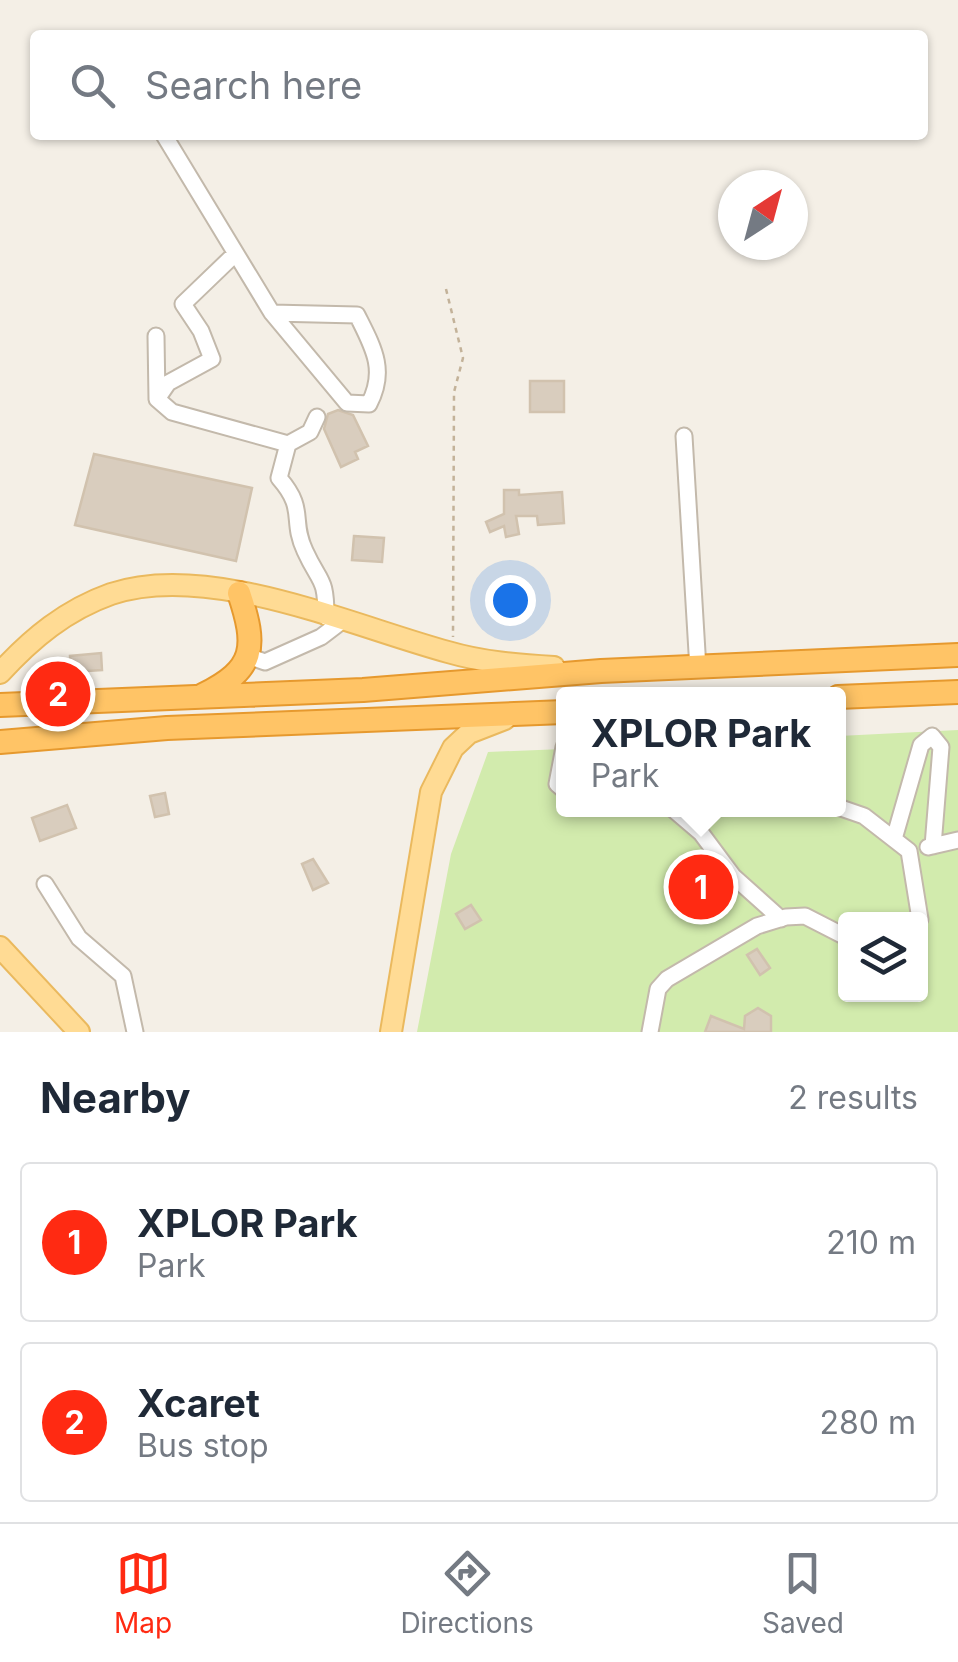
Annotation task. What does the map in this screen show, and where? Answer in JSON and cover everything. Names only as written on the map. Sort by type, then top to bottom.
[{"type":"highway","points":[[197,697],[237,674],[248,656],[250,630],[239,593]]},
{"type":"highway","points":[[12,704],[362,690],[601,670],[698,669],[958,655]]},
{"type":"highway","points":[[846,698],[958,692]]},
{"type":"highway","points":[[12,742],[167,728],[556,712]]},
{"type":"main road","points":[[0,673],[48,627],[114,593],[182,586],[239,593],[452,654],[601,670]]},
{"type":"main road","points":[[391,1032],[431,792],[442,762],[469,733],[520,714]]},
{"type":"main road","points":[[0,947],[79,1032]]},
{"type":"street","points":[[167,140],[272,313],[346,403],[369,404],[380,384],[378,357],[357,315],[272,313]]},
{"type":"street","points":[[157,399],[168,382],[212,359],[201,331],[183,304],[235,254]]},
{"type":"street","points":[[156,336],[157,399],[172,412],[288,444],[310,432],[317,417]]},
{"type":"street","points":[[684,436],[698,669]]},
{"type":"street","points":[[248,656],[265,662],[277,658],[321,637],[333,619],[326,581],[304,550],[298,499],[279,478],[288,444]]},
{"type":"street","points":[[894,839],[920,745],[932,736],[941,747],[933,846]]},
{"type":"street","points":[[846,810],[864,816],[909,851],[919,912]]},
{"type":"street","points":[[683,817],[701,832],[733,876],[781,919]]},
{"type":"street","points":[[909,851],[958,840]]},
{"type":"street","points":[[46,884],[79,938],[122,976],[135,1032]]},
{"type":"street","points":[[650,1032],[654,1002],[667,979],[757,926],[806,916],[838,933]]},
{"type":"path","points":[[446,290],[463,358],[454,392],[452,654]]},
{"type":"green space","points":[[958,730],[958,1032],[417,1032],[451,854],[488,752],[556,749],[556,817],[846,817],[846,736]]},
{"type":"building","points":[[530,381],[564,381],[564,412],[530,412]]},
{"type":"building","points":[[338,410],[353,415],[368,446],[355,452],[358,459],[341,467],[324,429],[328,414]]},
{"type":"building","points":[[94,454],[252,488],[236,561],[75,525]]},
{"type":"building","points":[[504,490],[519,490],[519,495],[562,492],[564,523],[538,525],[537,516],[516,516],[519,534],[506,537],[504,526],[490,532],[486,522],[504,514]]},
{"type":"building","points":[[354,536],[384,538],[382,562],[352,560]]},
{"type":"building","points":[[101,653],[102,670],[71,672],[70,656]]},
{"type":"building","points":[[165,793],[169,814],[155,817],[150,796]]},
{"type":"building","points":[[67,805],[76,828],[40,841],[32,818]]},
{"type":"building","points":[[313,859],[328,883],[313,890],[302,864]]},
{"type":"building","points":[[471,905],[481,920],[465,929],[456,914]]},
{"type":"building","points":[[757,949],[770,968],[760,975],[747,955]]},
{"type":"building","points":[[758,1008],[771,1016],[771,1032],[705,1032],[711,1016],[744,1029],[745,1016]]},
{"type":"place","name":"Xcaret","points":[[58,694]]},
{"type":"place","name":"XPLOR Park","points":[[701,887]]}]
